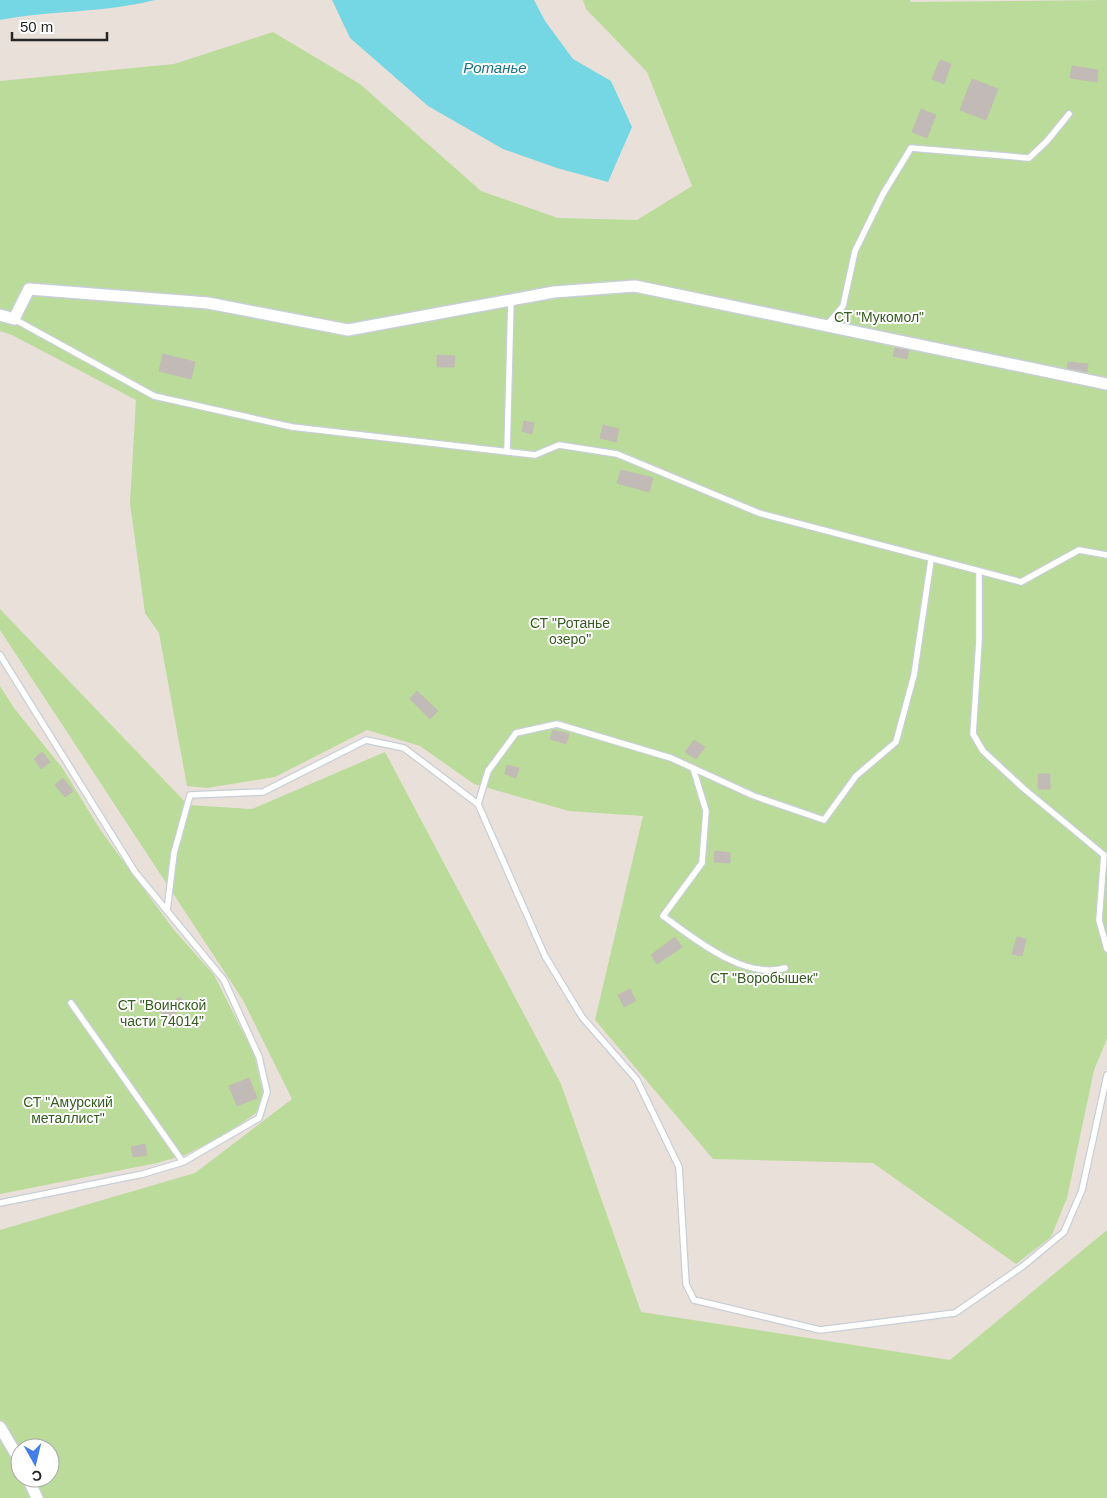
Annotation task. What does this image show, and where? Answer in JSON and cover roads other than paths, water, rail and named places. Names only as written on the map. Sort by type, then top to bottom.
[{"type":"street","points":[[0,315],[14,319],[29,289],[208,303],[348,330],[554,292],[635,286],[1107,384]]},
{"type":"street","points":[[0,1427],[10,1444]]},
{"type":"lane","points":[[826,326],[842,306],[855,251],[883,194],[911,148],[1029,158],[1048,141],[1069,114]]},
{"type":"lane","points":[[507,452],[511,300]]},
{"type":"lane","points":[[14,319],[154,396],[292,427],[535,455],[559,445],[617,454],[759,513],[931,560],[1021,582],[1079,550],[1107,555]]},
{"type":"lane","points":[[478,804],[488,771],[516,733],[557,724],[671,758],[754,796],[824,820],[856,776],[896,742],[914,675],[931,560]]},
{"type":"lane","points":[[979,572],[979,641],[974,734],[983,751],[1022,788],[1104,855],[1099,920],[1107,948]]},
{"type":"lane","points":[[0,655],[135,872],[224,980],[259,1057],[267,1092],[259,1118],[183,1162],[144,1174],[0,1203]]},
{"type":"lane","points":[[167,910],[174,853],[190,795],[263,792],[366,740],[404,748],[478,804],[545,956],[582,1017],[636,1080],[679,1167],[686,1284],[694,1300],[820,1330],[955,1313],[1023,1266],[1064,1232],[1082,1190],[1107,1075]]},
{"type":"lane","points":[[693,768],[706,811],[702,863],[663,916],[721,957],[771,972],[785,968]]},
{"type":"lane","points":[[71,1002],[183,1162]]},
{"type":"water","points":[[0,0],[155,0],[117,7],[39,14],[0,20]]},
{"type":"water","name":"Ротанье","points":[[332,0],[534,0],[545,21],[573,59],[611,81],[632,127],[608,182],[557,168],[503,149],[428,106],[350,38]]},
{"type":"park label","name":"СТ \"Мукомол\"","points":[[879,317]]},
{"type":"park label","name":"СТ \"Ротанье озеро\"","points":[[570,632]]},
{"type":"park label","name":"СТ \"Воробышек\"","points":[[764,978]]},
{"type":"park label","name":"СТ \"Воинской части 74014\"","points":[[162,1014]]},
{"type":"park label","name":"СТ \"Амурский металлист\"","points":[[68,1110]]}]
